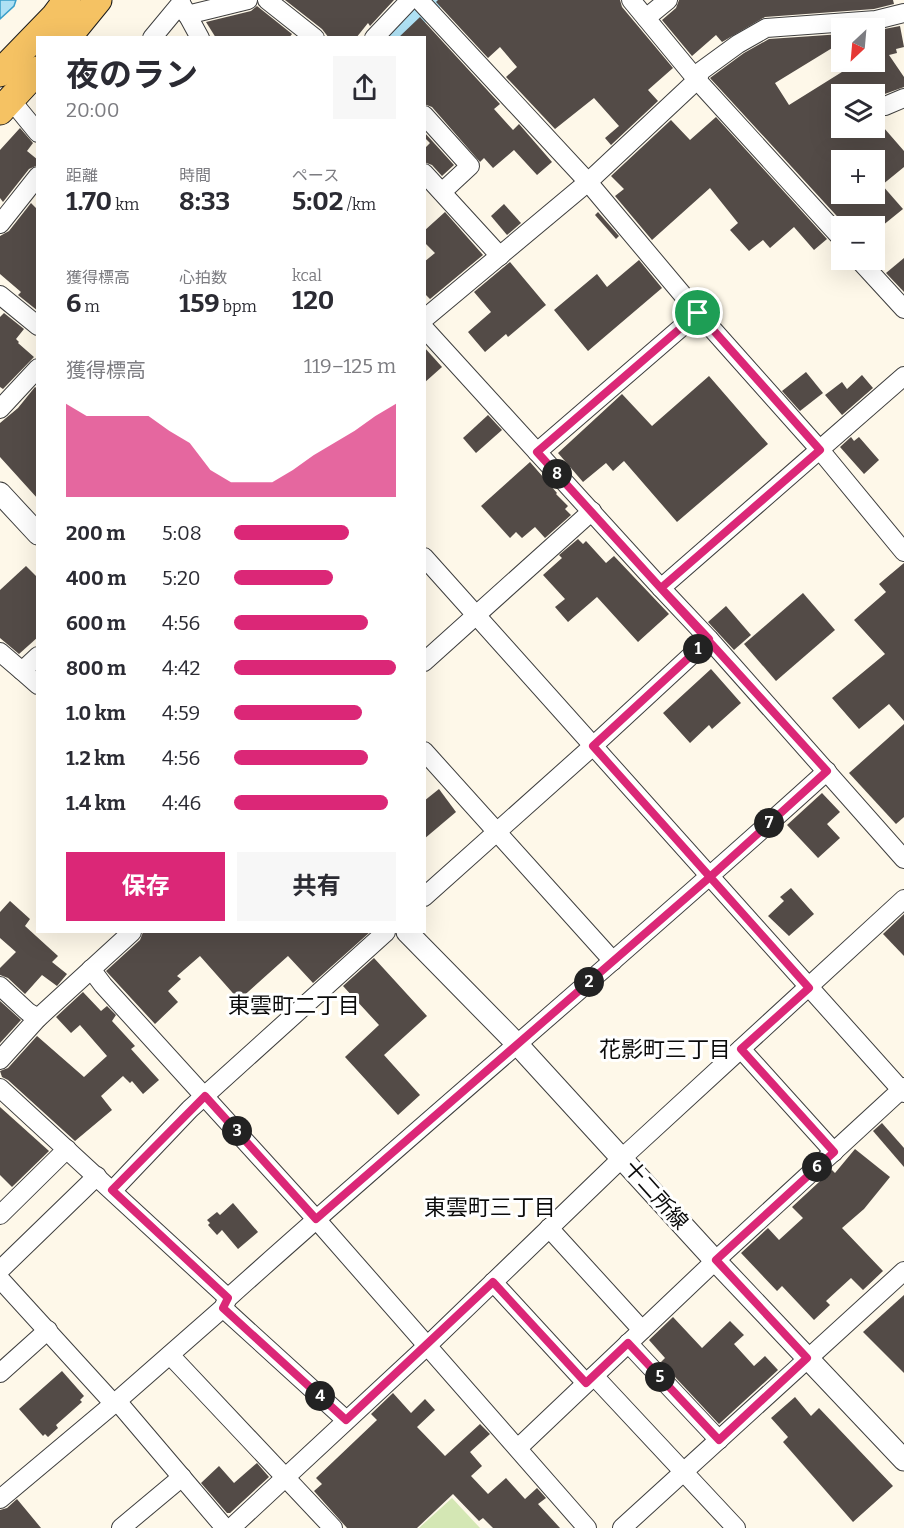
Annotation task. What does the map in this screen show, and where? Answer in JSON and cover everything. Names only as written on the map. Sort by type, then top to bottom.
[{"type":"main road","points":[[0,74],[55,16],[67,0]]},
{"type":"main road","points":[[69,36],[98,0]]},
{"type":"main road","points":[[5,106],[36,72]]},
{"type":"street","points":[[154,36],[182,6],[248,0]]},
{"type":"street","points":[[267,0],[312,36]]},
{"type":"street","points":[[376,36],[410,0]]},
{"type":"street","points":[[419,0],[588,182],[698,313],[820,450],[904,552]]},
{"type":"street","points":[[631,0],[697,80],[831,227]]},
{"type":"street","points":[[646,18],[668,0]]},
{"type":"street","points":[[182,6],[199,36]]},
{"type":"street","points":[[426,318],[588,182],[697,80],[701,71],[738,44],[766,28],[876,20],[904,13]]},
{"type":"street","points":[[885,106],[904,98]]},
{"type":"street","points":[[5,106],[36,131]]},
{"type":"street","points":[[426,117],[470,166],[441,192]]},
{"type":"street","points":[[426,175],[500,256]]},
{"type":"street","points":[[0,224],[36,179]]},
{"type":"street","points":[[868,270],[904,309]]},
{"type":"street","points":[[0,295],[36,324]]},
{"type":"street","points":[[537,452],[698,313]]},
{"type":"street","points":[[426,330],[709,639],[904,859]]},
{"type":"street","points":[[0,409],[36,370]]},
{"type":"street","points":[[661,588],[904,376]]},
{"type":"street","points":[[0,493],[36,532]]},
{"type":"street","points":[[426,660],[591,511]]},
{"type":"street","points":[[426,559],[903,1090],[716,1260],[518,1448]]},
{"type":"street","points":[[426,895],[709,639]]},
{"type":"street","points":[[0,652],[36,684]]},
{"type":"street","points":[[21,670],[36,658]]},
{"type":"street","points":[[426,753],[613,961]]},
{"type":"street","points":[[3,1490],[115,1402],[170,1355],[316,1219],[710,877],[827,771]]},
{"type":"street","points":[[0,1279],[231,1528],[428,1345],[622,1158],[904,899]]},
{"type":"street","points":[[0,1060],[38,1018],[131,933]]},
{"type":"street","points":[[112,1190],[205,1096],[385,933]]},
{"type":"street","name":"十二所線","points":[[408,933],[518,1045],[807,1358],[902,1453]]},
{"type":"street","points":[[92,969],[102,985],[316,1219],[587,1528]]},
{"type":"street","points":[[0,986],[28,1012],[38,1018]]},
{"type":"street","points":[[741,1049],[834,1152]]},
{"type":"street","points":[[0,1088],[112,1190],[346,1420]]},
{"type":"street","points":[[0,1215],[67,1149]]},
{"type":"street","points":[[0,1270],[97,1176]]},
{"type":"street","points":[[549,1228],[642,1330]]},
{"type":"street","points":[[622,1528],[807,1358],[902,1278]]},
{"type":"street","points":[[493,1282],[684,1472],[736,1528]]},
{"type":"street","points":[[0,1373],[48,1330]]},
{"type":"street","points":[[628,1343],[719,1440]]},
{"type":"street","points":[[170,1355],[284,1479],[333,1528]]},
{"type":"street","points":[[121,1528],[182,1477]]},
{"type":"green space","points":[[452,1498],[480,1528],[419,1528]]},
{"type":"water","points":[[0,0],[16,0],[14,6],[0,19]]},
{"type":"building","points":[[285,0],[394,0],[370,26],[368,23],[358,36],[327,36],[322,29]]},
{"type":"building","points":[[438,0],[620,0],[622,7],[673,68],[648,90],[658,101],[611,145],[605,138],[619,126],[594,98],[555,129],[506,77],[517,67],[500,47],[488,58],[436,2]]},
{"type":"building","points":[[679,0],[893,0],[894,4],[874,9],[765,17],[722,42],[716,35],[692,56],[662,20],[676,8]]},
{"type":"building","points":[[257,6],[292,34],[290,36],[215,36],[206,22],[251,11]]},
{"type":"building","points":[[420,17],[500,104],[494,109],[513,130],[519,124],[552,162],[537,175],[514,150],[493,168],[484,158],[480,162],[432,107],[426,105],[426,36],[400,36]]},
{"type":"building","points":[[900,26],[904,47],[896,49],[897,53],[889,55],[904,77],[904,87],[885,94],[885,84],[831,84],[831,138],[885,138],[885,129],[904,151],[904,167],[885,183],[885,150],[831,150],[831,204],[885,204],[885,188],[903,209],[885,224],[885,216],[837,216],[710,78],[744,53],[769,39],[831,35],[831,49],[775,83],[789,105],[842,72],[885,72],[885,29]]},
{"type":"building","points":[[716,117],[827,239],[814,250],[794,227],[770,248],[763,240],[749,251],[730,230],[738,223],[710,188],[652,240],[615,196],[624,189],[611,176],[671,120],[690,140]]},
{"type":"building","points":[[20,128],[33,143],[27,151],[36,158],[36,166],[29,169],[3,202],[0,198],[0,150]]},
{"type":"building","points":[[426,134],[454,165],[442,176],[432,165],[426,163],[426,147],[430,143],[426,139]]},
{"type":"building","points":[[31,203],[36,208],[36,309],[18,295],[21,292],[0,274],[0,236],[9,231]]},
{"type":"building","points":[[504,204],[521,223],[507,235],[491,216]]},
{"type":"building","points":[[445,212],[483,255],[430,299],[426,295],[426,260],[435,253],[426,244],[426,229]]},
{"type":"building","points":[[598,212],[619,236],[616,239],[595,215]]},
{"type":"building","points":[[904,258],[904,292],[886,273]]},
{"type":"building","points":[[639,260],[662,288],[588,351],[554,310],[597,274],[607,287]]},
{"type":"building","points":[[510,262],[546,305],[508,337],[506,334],[485,352],[468,332],[491,312],[474,292]]},
{"type":"building","points":[[4,313],[24,329],[16,339],[34,357],[3,389],[0,387],[0,317]]},
{"type":"building","points":[[426,349],[442,367],[426,381]]},
{"type":"building","points":[[806,372],[823,393],[800,411],[782,391]]},
{"type":"building","points":[[862,375],[873,388],[842,415],[825,395],[842,382],[847,389]]},
{"type":"building","points":[[709,376],[768,444],[677,522],[624,461],[613,471],[606,463],[583,482],[558,453],[622,394],[652,426]]},
{"type":"building","points":[[36,388],[36,497],[0,457],[0,423],[18,408]]},
{"type":"building","points":[[488,415],[502,430],[476,453],[463,438]]},
{"type":"building","points":[[851,437],[854,441],[859,437],[879,460],[864,474],[840,447]]},
{"type":"building","points":[[530,462],[568,506],[565,509],[571,515],[545,538],[535,527],[522,538],[516,532],[510,538],[481,506]]},
{"type":"building","points":[[578,539],[583,544],[586,541],[606,563],[614,556],[669,614],[638,642],[597,597],[568,622],[555,607],[565,599],[543,575],[562,558],[559,555]]},
{"type":"building","points":[[904,563],[904,721],[889,704],[859,729],[832,698],[885,654],[854,620],[886,592],[879,584]]},
{"type":"building","points":[[26,566],[36,576],[36,639],[19,654],[0,638],[0,590]]},
{"type":"building","points":[[803,593],[835,630],[776,681],[744,644]]},
{"type":"building","points":[[726,606],[751,635],[734,650],[708,622]]},
{"type":"building","points":[[711,669],[741,703],[712,729],[709,725],[690,743],[663,713]]},
{"type":"building","points":[[904,724],[904,817],[896,824],[849,773]]},
{"type":"building","points":[[439,789],[456,812],[426,837],[426,799]]},
{"type":"building","points":[[822,793],[840,812],[827,824],[840,838],[818,858],[787,825]]},
{"type":"building","points":[[791,888],[814,914],[789,936],[768,916],[784,901],[780,897]]},
{"type":"building","points":[[10,901],[30,919],[25,926],[58,956],[52,962],[67,974],[57,986],[42,975],[25,994],[8,978],[0,975],[0,968],[16,952],[0,938],[0,912]]},
{"type":"building","points":[[904,914],[904,956],[883,934]]},
{"type":"building","points":[[143,933],[369,933],[313,983],[288,956],[239,1000],[200,956],[177,976],[181,979],[168,991],[178,1002],[155,1024],[106,971],[140,940]]},
{"type":"building","points":[[374,958],[427,1016],[384,1055],[420,1095],[398,1115],[345,1057],[379,1025],[343,986]]},
{"type":"building","points":[[83,992],[101,1011],[107,1006],[116,1015],[112,1021],[135,1046],[131,1049],[159,1080],[143,1094],[132,1081],[130,1083],[123,1076],[101,1096],[112,1110],[75,1141],[2,1077],[0,1071],[8,1068],[37,1036],[84,1077],[107,1056],[80,1025],[71,1033],[56,1017]]},
{"type":"building","points":[[0,1001],[21,1020],[0,1043]]},
{"type":"building","points":[[0,1107],[49,1151],[12,1187],[0,1175]]},
{"type":"building","points":[[882,1123],[904,1148],[904,1167],[873,1131]]},
{"type":"building","points":[[855,1149],[890,1177],[864,1209],[842,1228],[883,1271],[863,1290],[851,1278],[826,1301],[830,1305],[814,1320],[782,1286],[777,1291],[741,1253],[768,1228],[779,1240],[803,1218],[792,1207],[832,1170],[835,1173]]},
{"type":"building","points":[[233,1203],[258,1232],[238,1249],[222,1230],[217,1235],[208,1225],[210,1223],[207,1220],[217,1212],[220,1215]]},
{"type":"building","points":[[904,1295],[904,1373],[863,1332]]},
{"type":"building","points":[[673,1317],[702,1348],[730,1321],[744,1335],[734,1344],[754,1366],[765,1356],[778,1370],[719,1424],[661,1362],[665,1358],[649,1340]]},
{"type":"building","points":[[62,1371],[84,1396],[80,1400],[82,1402],[56,1425],[58,1428],[48,1437],[45,1434],[43,1436],[19,1409]]},
{"type":"building","points":[[393,1393],[411,1413],[425,1399],[435,1410],[417,1427],[445,1456],[480,1424],[490,1434],[470,1452],[482,1466],[471,1476],[488,1494],[506,1478],[525,1499],[537,1488],[546,1498],[538,1504],[560,1528],[493,1528],[483,1518],[479,1521],[453,1494],[417,1528],[347,1528],[314,1491],[322,1484],[316,1478],[377,1420],[371,1414]]},
{"type":"building","points":[[795,1397],[811,1416],[819,1408],[893,1486],[853,1522],[783,1442],[788,1437],[771,1418]]},
{"type":"building","points":[[257,1463],[269,1477],[230,1513],[227,1513],[201,1483],[219,1466],[234,1483]]},
{"type":"building","points":[[17,1499],[41,1528],[0,1528],[0,1510],[7,1508]]},
{"type":"waterway","points":[[392,36],[428,0]]},
{"type":"district","name":"東雲町二丁目","points":[[294,1005]]},
{"type":"district","name":"花影町三丁目","points":[[665,1049]]},
{"type":"district","name":"東雲町三丁目","points":[[490,1207]]},
{"type":"route","points":[[698,313],[537,452],[661,588],[709,639],[827,771],[710,877],[809,988],[741,1049],[834,1152],[716,1260],[807,1358],[719,1440],[628,1343],[586,1383],[493,1282],[346,1420],[223,1308],[228,1298],[112,1190],[205,1096],[316,1219],[710,877],[593,746],[709,639],[661,588],[820,450],[698,313]]}]
